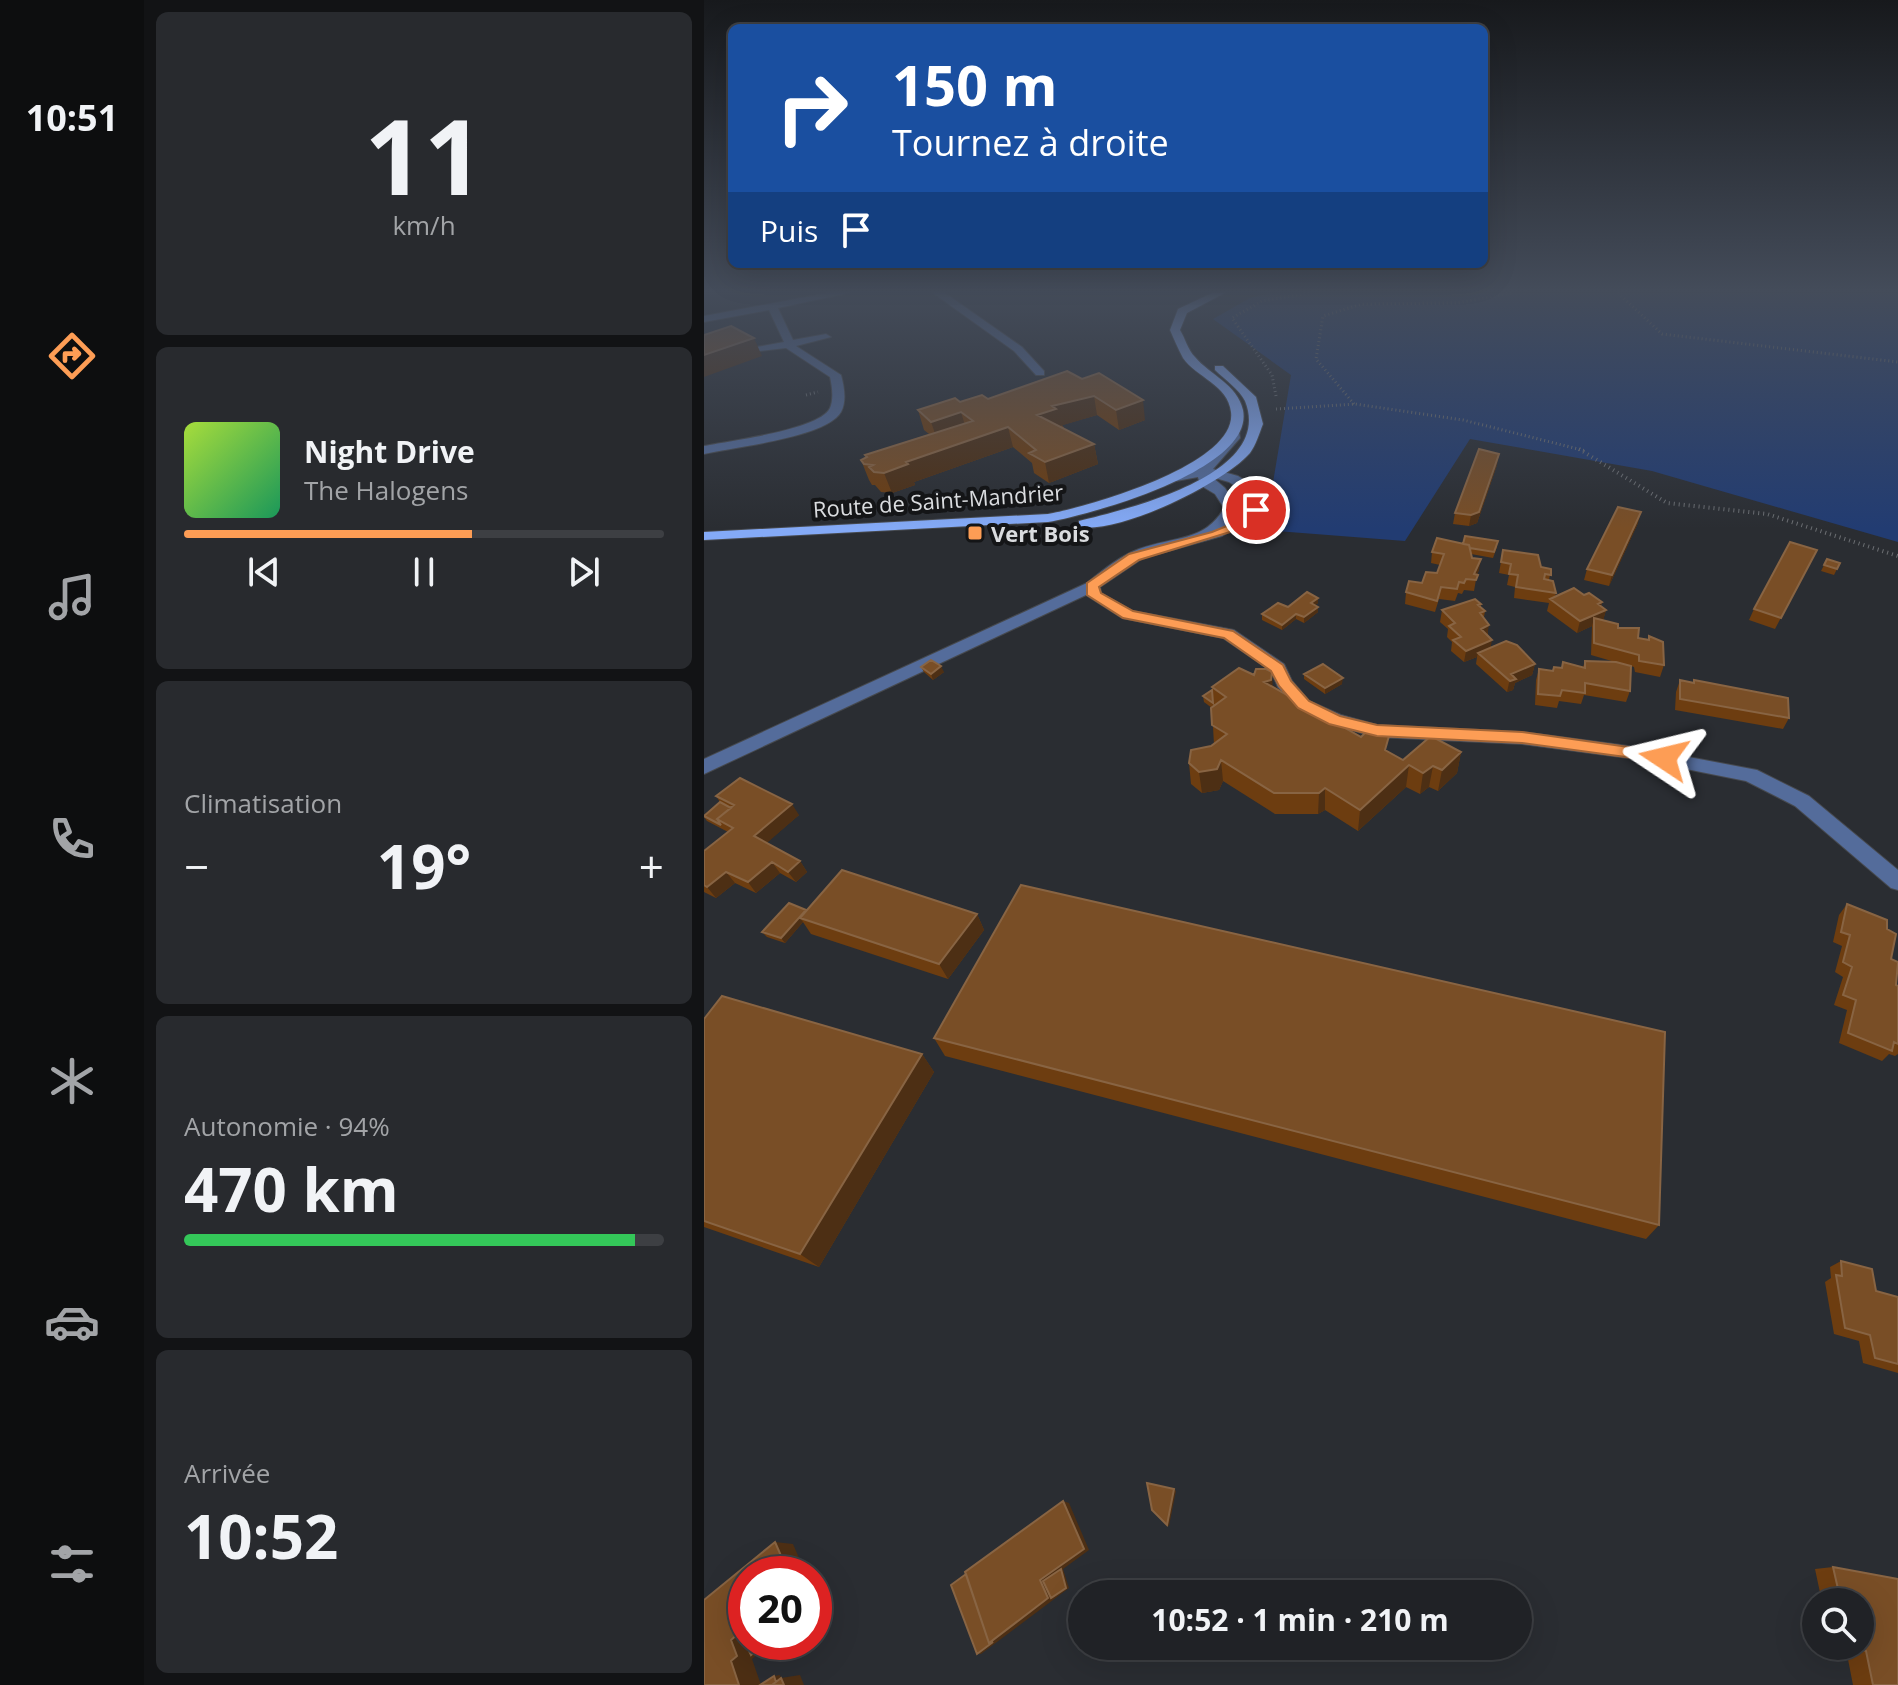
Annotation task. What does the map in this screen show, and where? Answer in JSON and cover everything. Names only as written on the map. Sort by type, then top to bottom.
[{"type":"main road","points":[[1205,372],[1227,390],[1237,411],[1234,428]]},
{"type":"main road","points":[[1222,372],[1252,396],[1259,410]]},
{"type":"main road","name":"Route de Saint-Mandrier","points":[[704,544],[1061,527],[1127,515],[1210,475],[1250,443],[1260,425],[1259,410]]},
{"type":"main road","name":"Route de Saint-Mandrier","points":[[704,536],[1048,518],[1116,503],[1176,477],[1219,448],[1234,428]]},
{"type":"lane","points":[[704,450],[805,430],[826,422],[835,411],[838,388],[835,375],[829,372]]},
{"type":"lane","points":[[1210,475],[1234,438],[1234,428]]},
{"type":"lane","points":[[1189,542],[1222,524],[1231,508],[1210,475]]},
{"type":"lane","points":[[704,767],[1092,586],[1134,557],[1239,526],[1256,510],[1252,491],[1210,475],[1176,477]]},
{"type":"lane","points":[[1092,586],[1094,595],[1128,615],[1228,634],[1278,668],[1284,683],[1303,705],[1335,720],[1377,731],[1522,738],[1622,751],[1750,775],[1802,801],[1898,882]]},
{"type":"path","points":[[1270,372],[1278,409]]},
{"type":"path","points":[[1327,372],[1355,404]]},
{"type":"path","points":[[1259,410],[1355,404],[1463,420],[1585,451],[1667,503],[1767,514],[1898,556]]},
{"type":"shaded area","points":[[1286,372],[1898,372],[1898,542],[1652,471],[1470,439],[1405,541],[1265,530],[1291,375]]},
{"type":"building","points":[[1068,372],[1082,379],[1099,373],[1143,400],[1116,410],[1094,396],[1052,406],[1056,409],[1037,415],[1094,444],[1045,462],[1029,453],[1036,450],[1008,427],[906,462],[908,464],[884,473],[874,472],[869,467],[873,465],[864,464],[861,460],[867,457],[865,455],[973,421],[961,412],[931,422],[918,410],[955,398],[960,402],[982,395],[988,399]]},
{"type":"building","points":[[1479,449],[1499,454],[1479,512],[1471,515],[1455,513]]},
{"type":"building","points":[[1618,507],[1641,512],[1612,575],[1587,569]]},
{"type":"building","points":[[1465,536],[1498,541],[1494,552],[1470,548],[1463,544]]},
{"type":"building","points":[[1437,538],[1469,545],[1472,558],[1481,559],[1474,574],[1478,575],[1476,580],[1459,582],[1457,589],[1441,587],[1437,601],[1406,592],[1409,581],[1422,583],[1426,572],[1437,573],[1444,554],[1432,552]]},
{"type":"building","points":[[1790,542],[1817,550],[1781,618],[1754,609]]},
{"type":"building","points":[[1503,550],[1538,555],[1541,567],[1551,569],[1551,575],[1545,574],[1544,579],[1553,581],[1556,593],[1516,587],[1518,575],[1509,574],[1511,564],[1501,562]]},
{"type":"building","points":[[1827,559],[1840,563],[1837,569],[1824,565]]},
{"type":"building","points":[[1574,588],[1584,595],[1589,593],[1602,602],[1598,604],[1606,610],[1580,621],[1550,599]]},
{"type":"building","points":[[1307,592],[1318,598],[1311,603],[1318,607],[1304,617],[1296,614],[1282,625],[1262,614],[1278,603],[1288,607]]},
{"type":"building","points":[[1475,599],[1485,611],[1480,613],[1489,625],[1481,629],[1492,640],[1466,651],[1453,640],[1461,637],[1449,626],[1455,623],[1442,610]]},
{"type":"building","points":[[1594,618],[1618,624],[1618,628],[1639,628],[1638,638],[1649,640],[1649,636],[1663,642],[1664,665],[1639,661],[1639,655],[1594,643]]},
{"type":"building","points":[[1506,641],[1517,645],[1535,664],[1511,674],[1516,679],[1510,681],[1478,653]]},
{"type":"building","points":[[931,660],[941,666],[931,674],[921,667]]},
{"type":"building","points":[[1585,661],[1631,666],[1630,691],[1585,683],[1585,693],[1562,690],[1560,696],[1538,694],[1539,669],[1553,671],[1554,667],[1562,668],[1563,662],[1585,668]]},
{"type":"building","points":[[1323,664],[1343,678],[1325,688],[1304,674]]},
{"type":"building","points":[[1239,668],[1254,675],[1256,669],[1272,672],[1271,680],[1264,682],[1361,737],[1372,726],[1389,736],[1385,750],[1403,760],[1431,736],[1461,752],[1442,770],[1433,766],[1423,773],[1409,765],[1360,810],[1325,788],[1319,793],[1274,793],[1221,760],[1217,769],[1199,772],[1189,763],[1191,750],[1211,746],[1227,734],[1212,725],[1211,708],[1226,697],[1212,687]]},
{"type":"building","points":[[1680,680],[1788,698],[1789,718],[1680,699]]},
{"type":"building","points":[[1212,690],[1213,703],[1203,696]]},
{"type":"building","points":[[740,778],[792,804],[754,836],[800,861],[788,872],[772,862],[748,882],[726,872],[707,887],[704,885],[704,851],[733,828],[717,819],[734,805],[716,796]]},
{"type":"building","points":[[720,802],[731,808],[717,819],[721,825],[704,816]]},
{"type":"building","points":[[842,870],[977,914],[939,964],[800,918]]},
{"type":"building","points":[[1021,885],[1665,1032],[1659,1225],[934,1038]]},
{"type":"building","points":[[789,903],[806,910],[781,938],[762,932]]},
{"type":"building","points":[[1847,904],[1887,920],[1887,929],[1896,934],[1891,959],[1898,962],[1898,1044],[1894,1042],[1892,1051],[1848,1033],[1856,1000],[1843,995],[1852,967],[1843,962],[1850,935],[1841,932]]},
{"type":"building","points":[[722,996],[922,1054],[800,1254],[704,1221],[704,1019]]},
{"type":"building","points":[[1841,1261],[1872,1269],[1876,1291],[1898,1297],[1898,1364],[1875,1358],[1870,1335],[1845,1328],[1836,1275],[1842,1276]]},
{"type":"building","points":[[1147,1483],[1174,1489],[1167,1525],[1152,1510]]},
{"type":"building","points":[[1063,1501],[1084,1549],[1040,1580],[1048,1598],[989,1643],[965,1572]]},
{"type":"building","points":[[775,1542],[781,1556],[758,1556]]},
{"type":"building","points":[[1833,1567],[1898,1579],[1898,1685],[1873,1685],[1868,1660],[1874,1660],[1874,1588],[1838,1588]]},
{"type":"building","points":[[1061,1569],[1066,1588],[1051,1598],[1043,1581]]},
{"type":"building","points":[[966,1574],[989,1643],[993,1642],[977,1654],[951,1585]]},
{"type":"building","points":[[728,1580],[728,1660],[732,1660],[739,1685],[704,1685],[704,1600]]},
{"type":"building","points":[[774,1676],[776,1682],[772,1685],[760,1685]]},
{"type":"building","points":[[781,1678],[784,1685],[772,1685]]},
{"type":"place","name":"Vert Bois","points":[[975,533]]},
{"type":"route","points":[[1256,510],[1239,526],[1216,535],[1134,557],[1092,586],[1094,595],[1128,615],[1228,634],[1278,668],[1284,683],[1303,705],[1335,720],[1377,731],[1522,738],[1664,758]]}]
